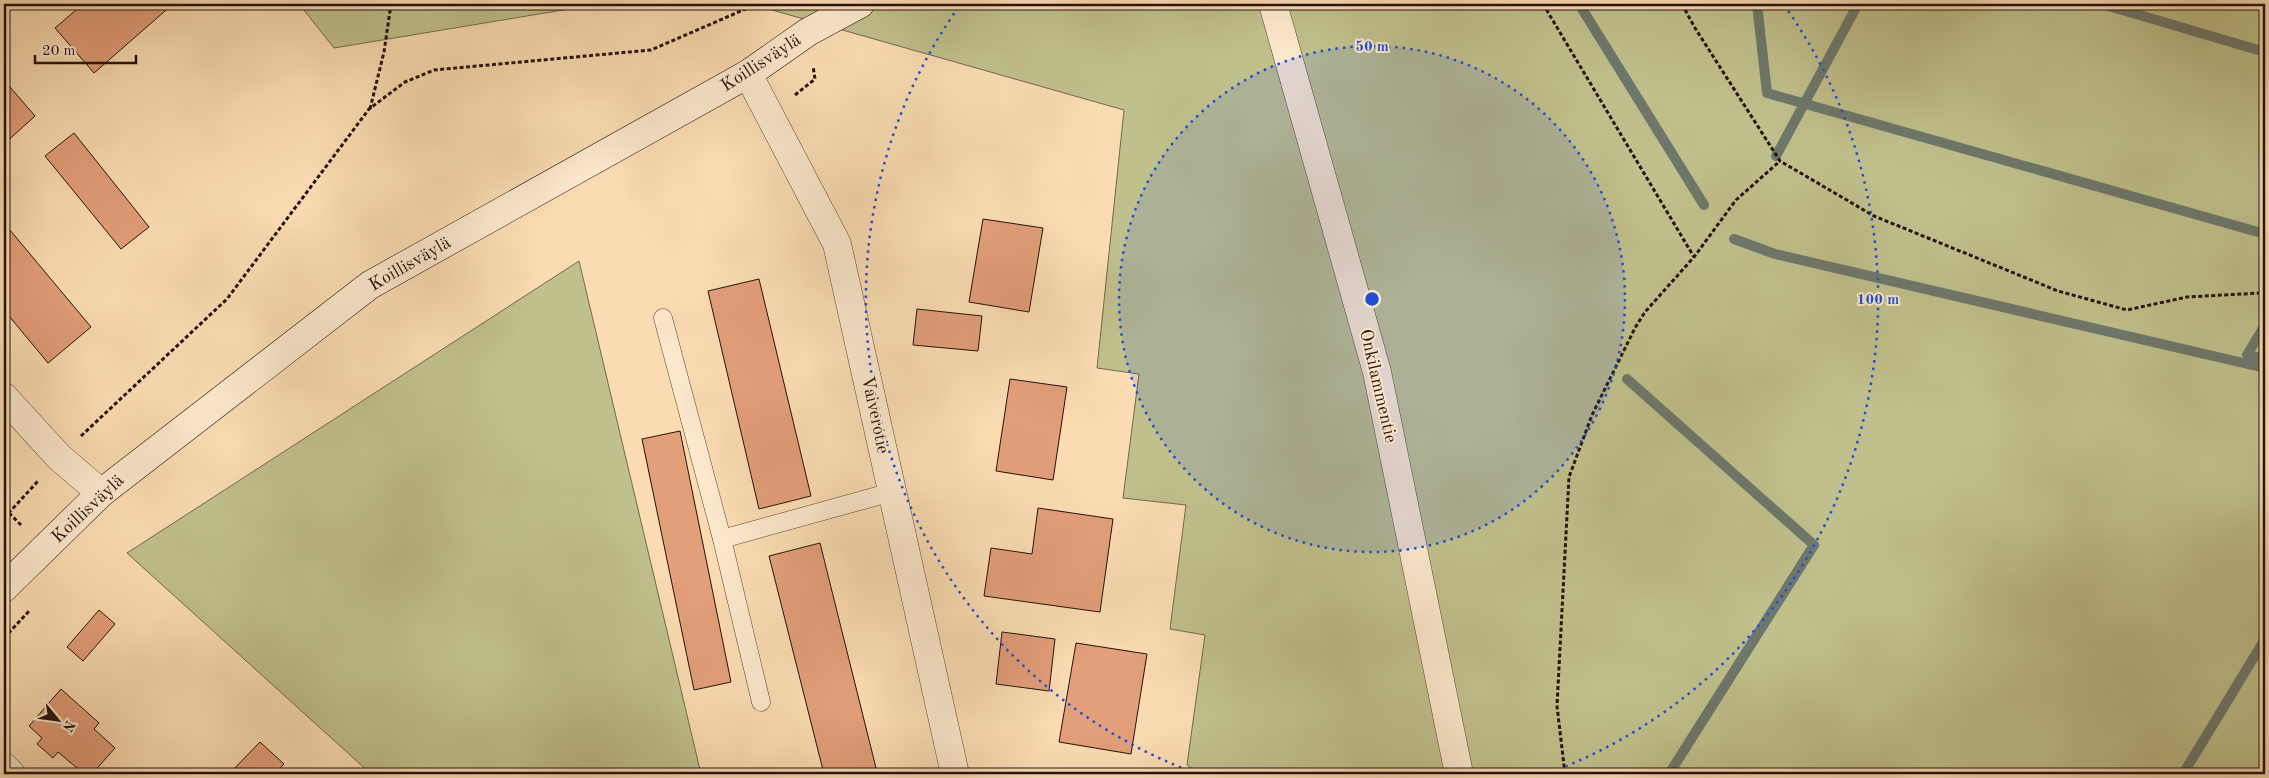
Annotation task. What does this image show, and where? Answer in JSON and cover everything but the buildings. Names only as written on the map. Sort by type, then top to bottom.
[{"type":"street","name":"Koillisväylä","points":[[4,588],[101,493],[370,286],[748,74],[808,32],[860,4]]},
{"type":"street","name":"Onkilammentie","points":[[1273,4],[1377,372],[1459,774]]},
{"type":"street","name":"Vaiverotie","points":[[748,74],[837,244],[955,774]]},
{"type":"street","points":[[4,396],[59,457],[101,493]]},
{"type":"street","points":[[4,767],[11,774]]},
{"type":"lane","points":[[664,318],[722,539],[761,702]]},
{"type":"lane","points":[[722,539],[892,492]]},
{"type":"path","points":[[370,109],[384,52],[391,4]]},
{"type":"path","points":[[4,518],[59,457],[227,299],[370,109],[405,82],[434,70],[651,50],[757,4]]},
{"type":"path","points":[[1543,4],[1694,257]]},
{"type":"path","points":[[1682,4],[1695,28],[1780,161],[1874,216],[2058,291],[2127,310],[2187,297],[2260,293],[2265,296]]},
{"type":"path","points":[[1565,774],[1557,706],[1569,477],[1592,415],[1635,328],[1645,312],[1694,257],[1736,200],[1780,161]]},
{"type":"green space","points":[[299,4],[599,4],[334,48]]},
{"type":"green space","points":[[751,4],[2265,4],[2265,774],[1199,774],[1187,765],[1205,635],[1170,629],[1186,505],[1123,498],[1139,374],[1097,368],[1124,110]]},
{"type":"green space","points":[[579,261],[701,774],[371,774],[127,553]]},
{"type":"waterway","points":[[1579,4],[1704,205]]},
{"type":"waterway","points":[[1757,4],[1767,93],[2265,234]]},
{"type":"waterway","points":[[1776,156],[1858,4]]},
{"type":"waterway","points":[[2102,4],[2265,52]]},
{"type":"waterway","points":[[1734,239],[1775,254],[2265,368]]},
{"type":"waterway","points":[[2265,325],[2247,355],[2265,359]]},
{"type":"waterway","points":[[1627,379],[1814,545],[1669,774]]},
{"type":"waterway","points":[[2183,774],[2265,639]]}]
